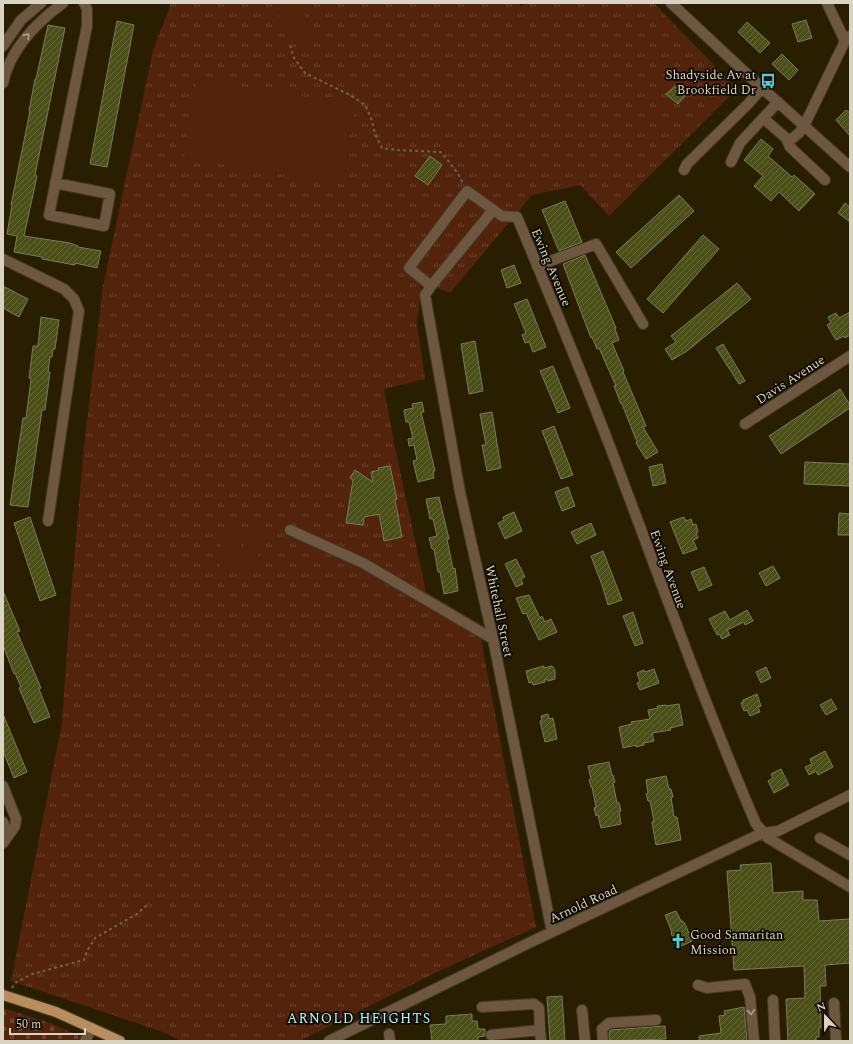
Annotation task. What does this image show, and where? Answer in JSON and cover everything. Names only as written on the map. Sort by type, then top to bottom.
[{"type":"main road","points":[[6,996],[56,1012],[120,1041]]},
{"type":"street","points":[[3,46],[21,20],[41,3]]},
{"type":"street","points":[[3,83],[12,58],[28,35],[41,21],[63,3]]},
{"type":"street","points":[[55,183],[110,194],[104,226],[49,215],[55,183],[87,26],[87,9],[84,3]]},
{"type":"street","points":[[671,3],[850,167]]},
{"type":"street","points":[[788,142],[799,133],[804,126],[848,38],[827,3]]},
{"type":"street","points":[[3,52],[12,58]]},
{"type":"street","points":[[684,170],[688,164],[762,88]]},
{"type":"street","points":[[731,162],[740,144],[778,102]]},
{"type":"street","points":[[763,118],[786,138],[790,147],[825,180]]},
{"type":"street","points":[[467,191],[493,210],[431,286],[409,268],[467,191]]},
{"type":"street","name":"Ewing Avenue","points":[[493,210],[502,216],[517,217],[578,365],[725,752],[756,824],[768,838],[850,887]]},
{"type":"street","points":[[537,266],[596,244],[642,324]]},
{"type":"street","points":[[3,259],[64,289],[74,299],[79,311],[48,521]]},
{"type":"street","name":"Whitehall Street","points":[[431,286],[425,295],[460,492],[493,639],[552,932]]},
{"type":"street","name":"Davis Avenue","points":[[745,424],[850,356]]},
{"type":"street","points":[[290,530],[363,563],[493,639]]},
{"type":"street","points":[[3,786],[7,807],[16,819],[15,826],[6,839]]},
{"type":"street","name":"Arnold Road","points":[[329,1041],[552,932],[764,833],[778,831],[850,795]]},
{"type":"street","points":[[3,822],[6,839]]},
{"type":"street","points":[[820,838],[850,856]]},
{"type":"street","points":[[698,985],[707,988],[745,984],[750,997],[754,1041]]},
{"type":"street","points":[[774,1000],[775,1041]]},
{"type":"street","points":[[834,1003],[836,1041]]},
{"type":"street","points":[[482,1007],[534,1004],[538,1008],[541,1041]]},
{"type":"street","points":[[582,1010],[585,1041]]},
{"type":"street","points":[[603,1041],[602,1029],[609,1023],[656,1020]]},
{"type":"street","points":[[85,1041],[92,1028]]},
{"type":"street","points":[[491,1035],[540,1030]]},
{"type":"path","points":[[290,46],[294,58],[305,74],[365,105],[382,148],[442,152],[457,172],[467,191]]},
{"type":"path","points":[[6,996],[14,983],[32,974],[84,960],[87,951],[95,938],[138,914],[147,906]]},
{"type":"green space","points":[[171,3],[519,3],[521,6],[526,3],[654,3],[737,89],[609,216],[580,185],[532,195],[450,293],[422,282],[417,323],[425,379],[384,389],[426,592],[480,624],[483,651],[536,927],[439,971],[300,1041],[181,1041],[160,1031],[11,981],[62,722],[71,594],[84,447],[103,286],[153,50]]},
{"type":"green space","points":[[290,3],[300,3],[313,37],[290,45],[276,8]]},
{"type":"green space","points":[[197,79],[355,105],[342,184],[184,158]]},
{"type":"green space","points":[[222,530],[238,532],[236,568],[219,567]]},
{"type":"green space","points":[[244,532],[260,533],[258,570],[242,569]]},
{"type":"green space","points":[[3,1008],[53,1024],[91,1041],[3,1041]]},
{"type":"building","points":[[806,20],[812,38],[798,42],[792,24]]},
{"type":"building","points":[[117,21],[134,25],[107,167],[90,164]]},
{"type":"building","points":[[747,22],[770,43],[760,53],[738,32]]},
{"type":"building","points":[[48,25],[65,28],[24,236],[70,243],[78,247],[101,251],[97,268],[75,263],[75,265],[42,259],[42,257],[14,252],[17,236],[7,234],[11,205],[35,79]]},
{"type":"building","points":[[782,54],[798,70],[789,80],[772,64]]},
{"type":"building","points":[[675,86],[686,95],[678,104],[666,94]]},
{"type":"building","points":[[846,110],[850,113],[850,136],[836,120]]},
{"type":"building","points":[[761,139],[773,149],[768,156],[792,177],[794,175],[815,194],[799,211],[779,192],[771,201],[754,186],[763,176],[744,160]]},
{"type":"building","points":[[430,156],[442,165],[428,185],[415,176]]},
{"type":"building","points":[[679,195],[694,211],[631,268],[616,252]]},
{"type":"building","points":[[565,201],[582,242],[559,251],[542,210]]},
{"type":"building","points":[[845,203],[850,207],[850,222],[838,213]]},
{"type":"building","points":[[703,235],[719,249],[663,313],[647,299]]},
{"type":"building","points":[[585,255],[616,328],[615,329],[619,340],[612,343],[646,426],[643,427],[658,452],[646,459],[636,443],[637,442],[614,386],[616,386],[599,348],[597,349],[592,337],[591,338],[563,264]]},
{"type":"building","points":[[514,265],[521,283],[507,288],[501,270]]},
{"type":"building","points":[[737,283],[751,299],[687,351],[672,360],[665,349],[676,342],[671,336]]},
{"type":"building","points":[[3,286],[28,299],[19,317],[3,308]]},
{"type":"building","points":[[527,299],[546,347],[533,352],[529,342],[525,343],[522,335],[526,333],[514,304]]},
{"type":"building","points":[[850,312],[850,335],[836,340],[827,325],[831,323],[828,317],[836,313],[839,318]]},
{"type":"building","points":[[41,317],[59,320],[55,349],[53,349],[52,357],[50,357],[48,372],[50,372],[45,410],[42,410],[28,507],[10,505],[23,418],[26,418],[31,379],[29,378],[33,346],[38,346]]},
{"type":"building","points":[[475,341],[483,391],[469,394],[461,344]]},
{"type":"building","points":[[723,344],[745,381],[739,384],[716,348]]},
{"type":"building","points":[[553,366],[570,408],[558,413],[540,371]]},
{"type":"building","points":[[840,389],[850,405],[850,408],[781,454],[769,436]]},
{"type":"building","points":[[422,402],[424,412],[421,412],[435,471],[433,471],[434,478],[418,482],[413,461],[417,460],[414,445],[409,446],[408,439],[413,438],[409,422],[406,422],[404,410],[413,408],[412,404]]},
{"type":"building","points":[[492,412],[501,468],[487,471],[482,445],[486,445],[480,414]]},
{"type":"building","points":[[554,426],[573,475],[561,479],[542,431]]},
{"type":"building","points":[[805,462],[850,464],[850,486],[804,484]]},
{"type":"building","points":[[662,464],[666,483],[653,486],[649,467]]},
{"type":"building","points":[[390,466],[397,499],[395,500],[402,537],[384,541],[379,514],[364,517],[363,525],[346,523],[353,480],[350,478],[355,470],[373,482],[371,472],[379,470],[378,468]]},
{"type":"building","points":[[568,487],[575,506],[562,511],[555,492]]},
{"type":"building","points":[[439,497],[449,539],[447,539],[453,569],[455,568],[458,591],[444,594],[434,549],[432,549],[429,538],[437,536],[433,519],[430,519],[426,499]]},
{"type":"building","points":[[514,512],[522,531],[505,539],[498,523],[504,520],[503,517]]},
{"type":"building","points":[[839,513],[850,514],[850,535],[838,535]]},
{"type":"building","points":[[30,517],[56,595],[40,601],[14,523]]},
{"type":"building","points":[[684,517],[686,521],[691,519],[693,525],[696,524],[698,532],[696,533],[698,538],[693,540],[697,549],[683,554],[670,522]]},
{"type":"building","points":[[591,523],[596,535],[577,544],[571,532]]},
{"type":"building","points":[[603,551],[622,600],[608,605],[591,556]]},
{"type":"building","points":[[516,559],[525,577],[521,579],[523,584],[516,587],[505,564]]},
{"type":"building","points":[[773,566],[780,578],[766,586],[759,573]]},
{"type":"building","points":[[704,567],[712,585],[699,591],[691,572]]},
{"type":"building","points":[[3,591],[20,631],[17,632],[41,688],[39,689],[50,717],[34,723],[19,688],[21,687],[15,673],[14,674],[3,645]]},
{"type":"building","points":[[529,595],[540,618],[542,616],[545,622],[551,619],[557,632],[539,640],[526,613],[523,614],[516,598]]},
{"type":"building","points":[[747,610],[753,621],[745,625],[744,622],[727,630],[730,635],[722,639],[719,634],[717,635],[709,619],[725,611],[730,620]]},
{"type":"building","points":[[633,612],[643,643],[635,646],[623,616]]},
{"type":"building","points":[[544,666],[544,668],[552,666],[555,670],[555,679],[548,681],[547,679],[545,682],[533,685],[532,682],[529,683],[526,671]]},
{"type":"building","points":[[766,667],[771,678],[761,683],[756,672]]},
{"type":"building","points":[[654,669],[659,683],[640,690],[637,683],[640,682],[637,673],[644,670],[645,672]]},
{"type":"building","points":[[757,694],[761,706],[758,707],[760,712],[750,716],[747,710],[744,711],[741,703],[743,700]]},
{"type":"building","points":[[831,699],[837,709],[826,715],[820,705]]},
{"type":"building","points":[[679,704],[683,725],[670,728],[671,730],[652,733],[654,741],[644,743],[644,745],[623,748],[619,727],[632,724],[631,722],[650,719],[648,710],[658,708],[657,706]]},
{"type":"building","points":[[3,714],[27,772],[14,778],[3,751]]},
{"type":"building","points":[[548,714],[549,719],[553,718],[557,739],[545,742],[540,721],[542,721],[541,716]]},
{"type":"building","points":[[825,751],[833,767],[818,775],[816,771],[809,775],[805,767],[812,764],[810,759]]},
{"type":"building","points":[[609,762],[615,782],[613,783],[617,803],[619,803],[621,811],[619,811],[621,824],[601,828],[598,815],[596,816],[594,808],[596,807],[589,780],[591,779],[588,766]]},
{"type":"building","points":[[781,769],[789,785],[774,793],[768,781],[773,778],[771,774]]},
{"type":"building","points":[[666,776],[669,789],[671,789],[673,797],[671,797],[674,817],[677,817],[681,840],[656,845],[652,822],[654,821],[650,801],[648,801],[646,794],[648,793],[646,780]]},
{"type":"building","points":[[771,863],[773,893],[803,891],[803,900],[817,900],[819,921],[850,919],[850,963],[825,965],[826,986],[820,986],[821,1028],[819,1028],[819,1037],[816,1037],[816,1041],[788,1041],[786,999],[805,998],[804,966],[734,970],[727,871],[741,870],[740,865]]},
{"type":"building","points":[[676,911],[681,921],[683,921],[686,926],[692,941],[677,948],[665,915]]},
{"type":"building","points":[[562,996],[565,1041],[550,1041],[547,997]]},
{"type":"building","points":[[744,1007],[747,1041],[699,1041],[699,1036],[721,1033],[719,1016],[725,1015],[724,1011]]},
{"type":"building","points":[[472,1014],[472,1021],[477,1021],[478,1029],[485,1029],[485,1036],[478,1037],[478,1041],[432,1041],[430,1025],[446,1024],[446,1016]]},
{"type":"building","points":[[665,1026],[666,1039],[609,1041],[609,1032],[611,1030]]},
{"type":"place","name":"Shadyside Av at Brookfield Dr","points":[[768,81]]},
{"type":"place","name":"Good Samaritan Mission","points":[[678,941]]},
{"type":"district","name":"ARNOLD HEIGHTS","points":[[359,1018]]}]
